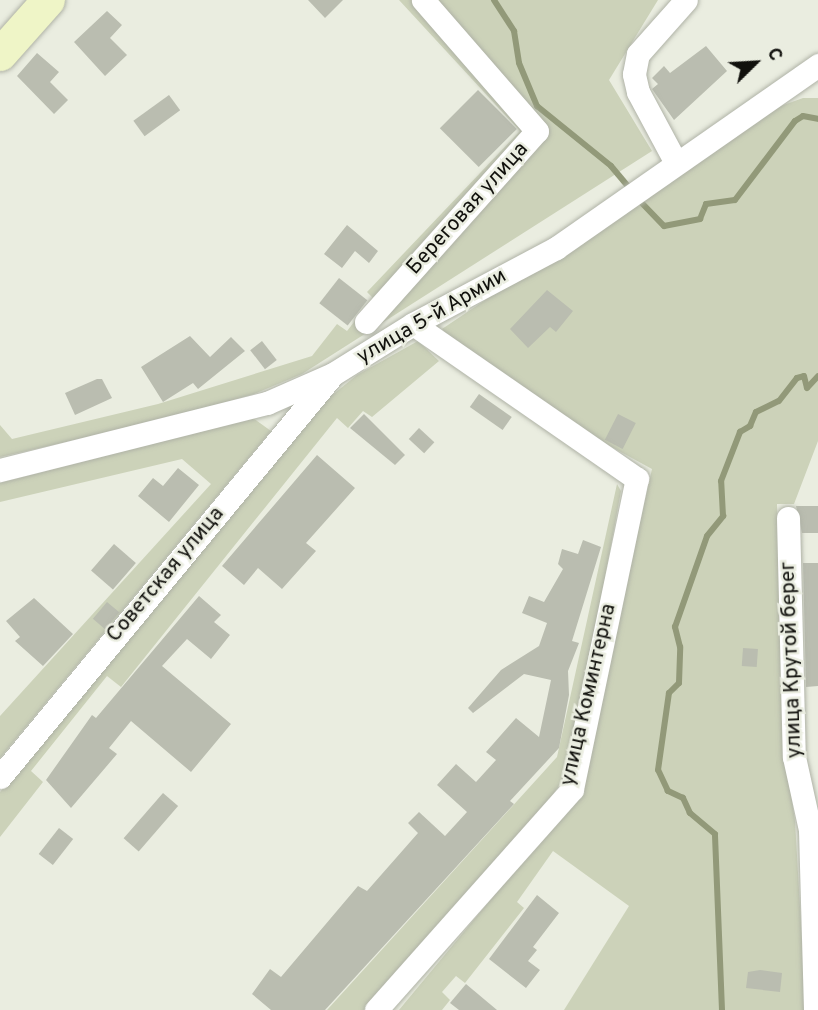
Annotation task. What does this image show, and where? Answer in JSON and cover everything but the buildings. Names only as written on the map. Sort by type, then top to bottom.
[{"type":"street","points":[[0,54],[48,0]]},
{"type":"street","name":"Береговая улица","points":[[366,322],[537,131],[423,0]]},
{"type":"street","points":[[675,161],[638,92],[634,74],[638,54],[686,0]]},
{"type":"street","name":"улица 5-й Армии","points":[[0,470],[267,402],[333,374],[413,324],[556,248],[675,161],[812,76]]},
{"type":"street","name":"улица Коминтерна","points":[[376,1010],[572,789],[636,479],[413,324]]},
{"type":"street","name":"Советская улица","points":[[0,777],[333,374]]},
{"type":"street","name":"улица Крутой берег","points":[[788,518],[794,757],[814,830],[816,1010]]},
{"type":"green space","points":[[399,0],[658,0],[609,80],[652,151],[302,374],[254,394],[167,419],[0,457],[0,425],[12,439],[158,404],[312,356],[337,324],[347,331],[373,298],[367,292],[520,131]]},
{"type":"green space","points":[[803,98],[818,98],[818,441],[794,504],[777,504],[782,733],[795,821],[806,1010],[564,1010],[629,906],[553,851],[517,902],[524,908],[465,983],[456,976],[442,992],[450,1000],[442,1010],[399,1010],[574,799],[585,768],[652,469],[564,421],[465,355],[442,329],[767,111]]},
{"type":"green space","points":[[418,341],[439,361],[372,417],[363,411],[348,428],[337,418],[121,687],[107,676],[31,771],[43,782],[0,837],[0,792],[325,401],[357,375]]},
{"type":"green space","points":[[253,418],[271,431],[0,758],[0,716],[211,484],[182,459],[0,502],[0,483]]},
{"type":"green space","points":[[617,484],[621,491],[571,761],[561,783],[507,858],[377,1010],[327,1010],[557,757]]},
{"type":"waterway","points":[[494,0],[514,31],[519,63],[537,106],[611,166],[630,189]]},
{"type":"waterway","points":[[637,198],[664,226],[700,219],[706,204],[735,200],[795,121],[803,116],[818,119]]},
{"type":"waterway","points":[[722,1010],[715,834],[690,813],[683,798],[668,791],[658,770],[669,693],[679,683],[680,647],[675,627],[707,536],[723,516],[721,481],[740,432],[750,426],[756,412],[779,401],[797,378],[804,376],[807,388],[818,376]]}]
